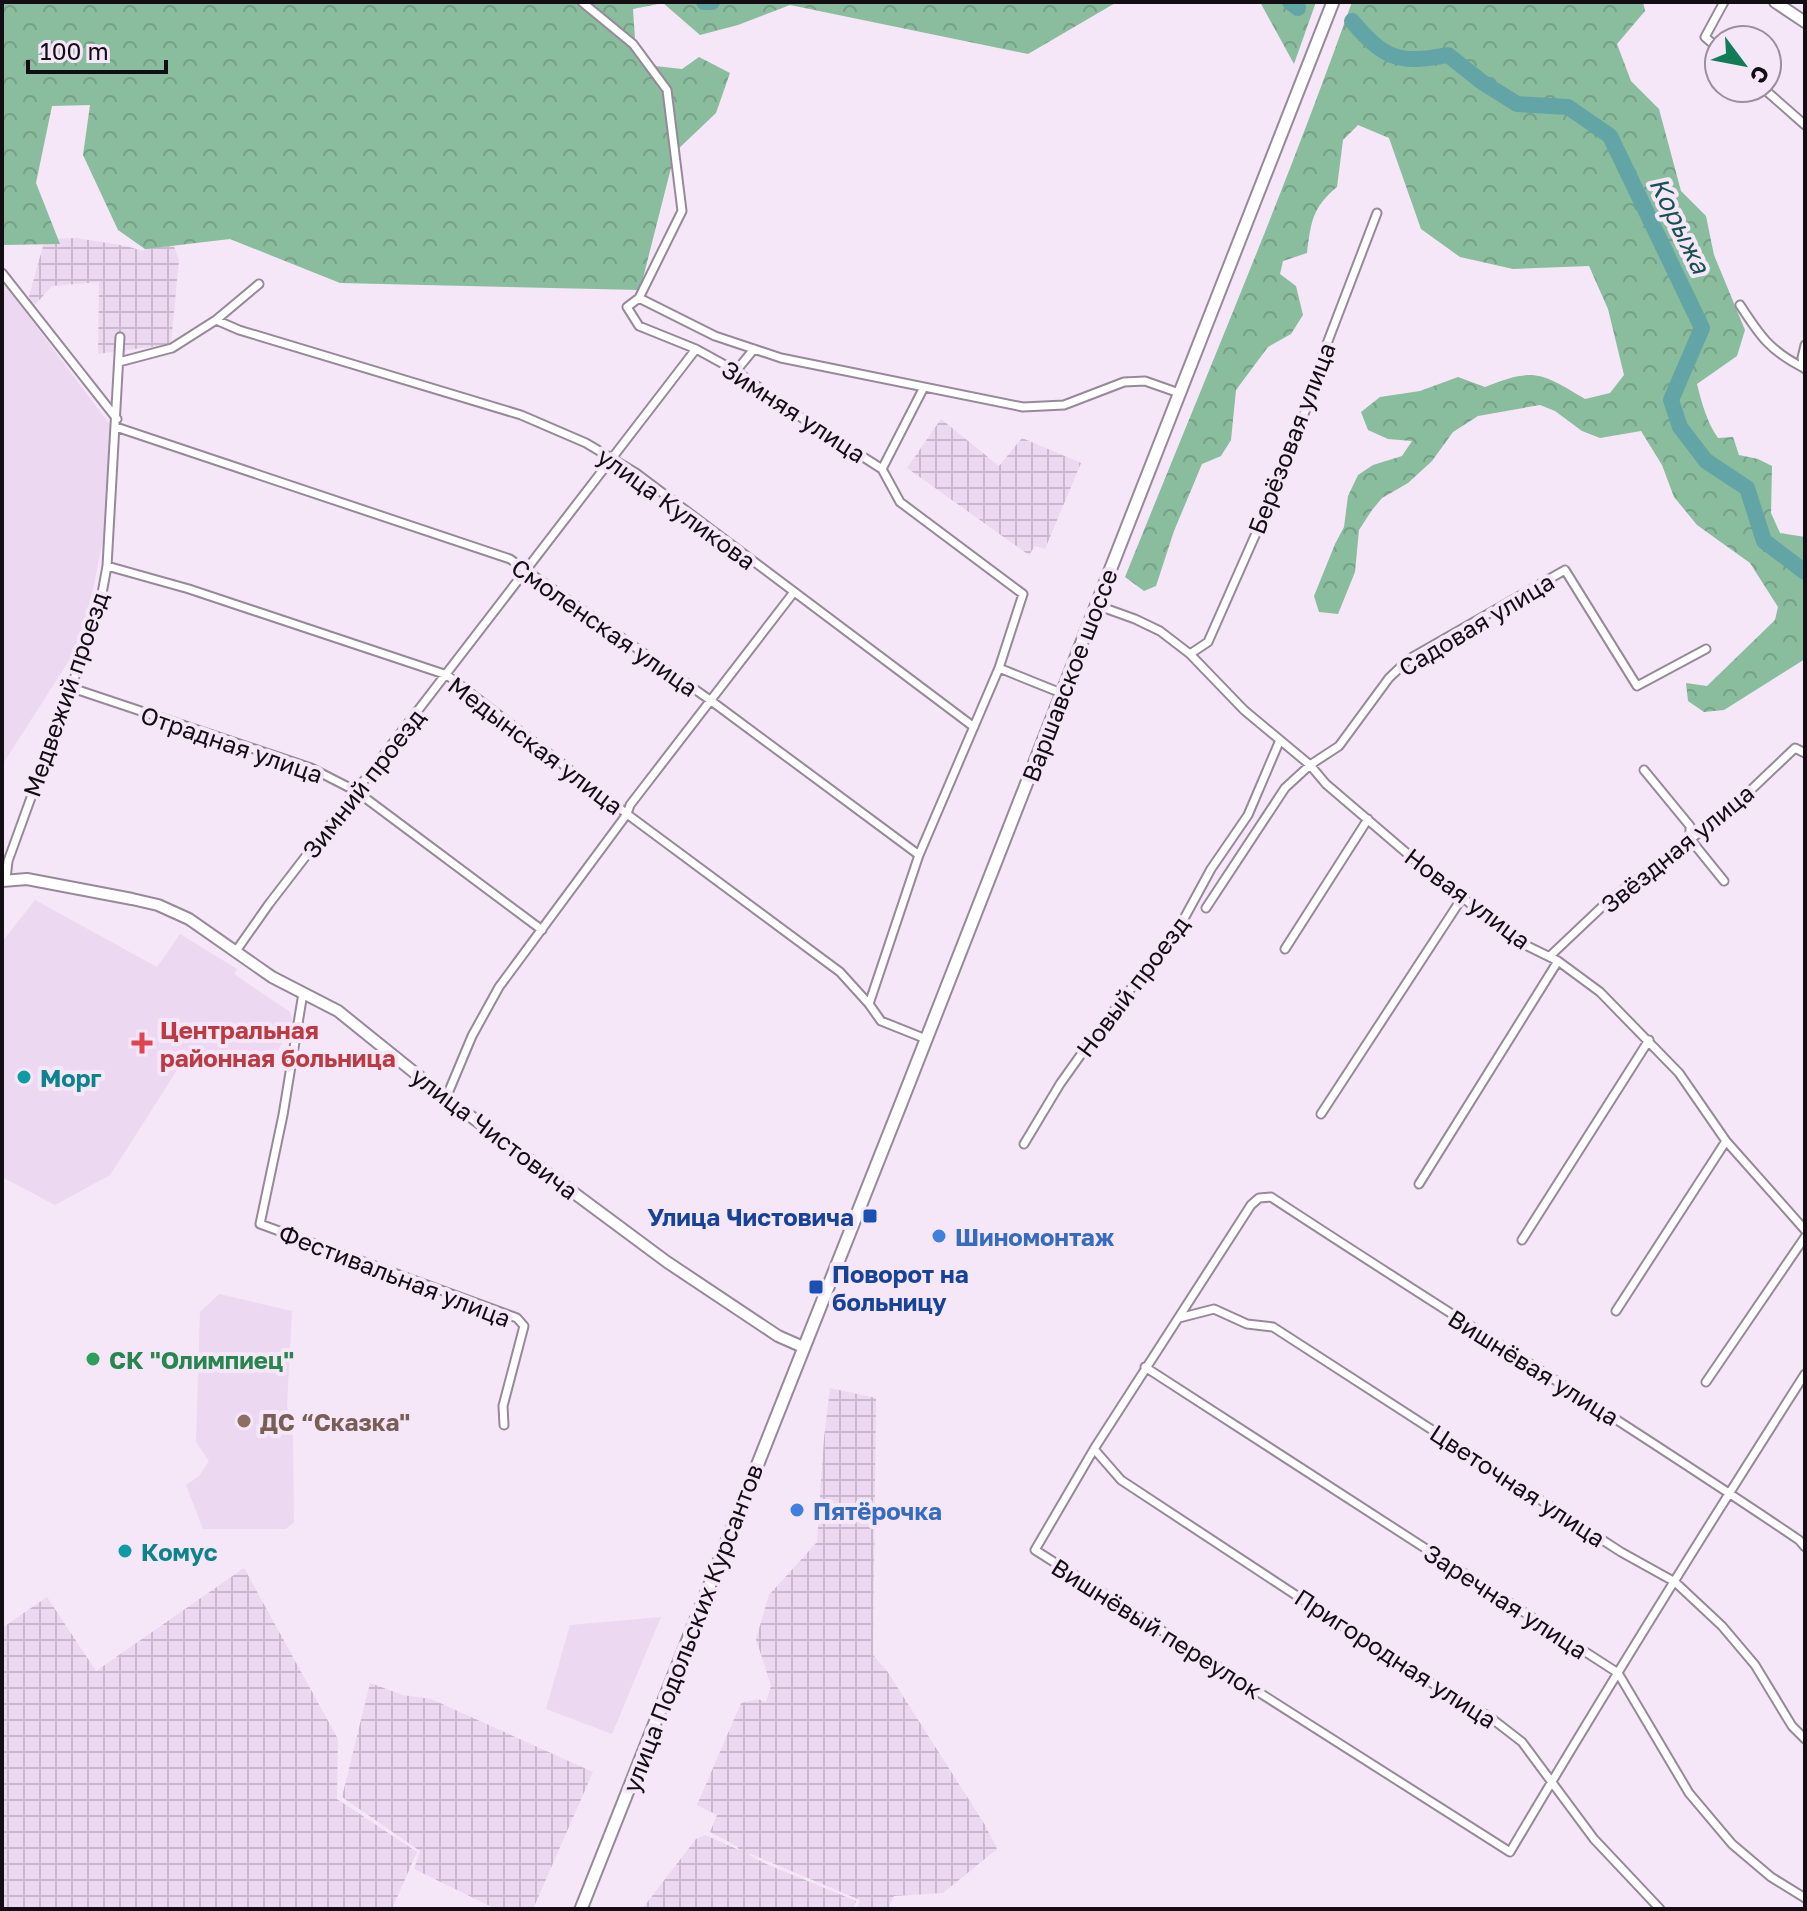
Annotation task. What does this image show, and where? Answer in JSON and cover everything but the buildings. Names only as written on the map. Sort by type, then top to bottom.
[{"type":"main road","name":"Варшавское шоссе","points":[[803,1347],[1333,2]]},
{"type":"main road","name":"улица Подольских Курсантов","points":[[581,1909],[803,1347]]},
{"type":"street","points":[[582,2],[633,44],[667,90],[682,211],[639,298],[715,336],[781,358],[1023,407],[1064,405],[1124,382],[1145,381],[1179,393]]},
{"type":"street","points":[[1712,24],[1724,2]]},
{"type":"street","points":[[1775,2],[1805,22]]},
{"type":"street","points":[[1781,104],[1805,125]]},
{"type":"street","name":"Берёзовая улица","points":[[1190,654],[1208,642],[1265,513],[1377,213]]},
{"type":"street","points":[[2,273],[116,423]]},
{"type":"street","points":[[119,362],[172,348],[216,320],[259,284]]},
{"type":"street","name":"Зимняя улица","points":[[639,298],[627,307],[639,326],[696,349],[736,371],[882,469],[900,502],[1023,594],[999,668]]},
{"type":"street","points":[[1740,305],[1758,332],[1780,356],[1805,368]]},
{"type":"street","name":"улица Куликова","points":[[216,320],[239,330],[521,415],[586,443],[636,473],[974,727]]},
{"type":"street","name":"Медвежий проезд","points":[[4,880],[69,687],[99,610],[107,566],[120,337]]},
{"type":"street","points":[[1805,345],[1802,358],[1805,368]]},
{"type":"street","name":"Зимний проезд","points":[[236,951],[696,349]]},
{"type":"street","points":[[736,371],[754,349]]},
{"type":"street","points":[[882,469],[923,389]]},
{"type":"street","name":"Смоленская улица","points":[[116,423],[510,559],[710,700],[919,855]]},
{"type":"street","name":"Медынская улица","points":[[107,566],[189,589],[447,675],[840,972],[881,1021],[926,1039]]},
{"type":"street","name":"Садовая улица","points":[[1310,765],[1344,741],[1403,663],[1565,570],[1637,686],[1706,649]]},
{"type":"street","points":[[446,1098],[472,1036],[499,987],[627,814],[630,805],[794,592]]},
{"type":"street","name":"Новая улица","points":[[1096,605],[1160,631],[1190,654],[1244,710],[1310,765],[1326,784],[1462,898],[1519,942],[1550,956],[1600,992],[1679,1073],[1726,1141],[1804,1227]]},
{"type":"street","points":[[869,1004],[919,855],[999,668],[1061,693]]},
{"type":"street","name":"Отрадная улица","points":[[69,687],[311,768],[356,791],[542,930]]},
{"type":"street","name":"Новый проезд","points":[[1024,1144],[1060,1084],[1180,926],[1211,869],[1248,815],[1280,740]]},
{"type":"street","name":"Звёздная улица","points":[[1550,956],[1606,903],[1733,807],[1795,748],[1805,753]]},
{"type":"street","points":[[1206,908],[1267,812],[1285,788],[1310,765]]},
{"type":"street","points":[[1644,770],[1690,826],[1690,839],[1724,881]]},
{"type":"street","points":[[1285,949],[1368,819]]},
{"type":"street","name":"улица Чистовича","points":[[4,880],[27,879],[158,905],[189,919],[272,977],[338,1011],[446,1098],[712,1294],[778,1336],[803,1347]]},
{"type":"street","points":[[1321,1114],[1462,898]]},
{"type":"street","points":[[1419,1184],[1558,961]]},
{"type":"street","name":"Фестивальная улица","points":[[303,993],[283,1115],[260,1224],[517,1318],[524,1326],[503,1406],[504,1425]]},
{"type":"street","points":[[1522,1240],[1649,1040]]},
{"type":"street","points":[[1616,1311],[1726,1141]]},
{"type":"street","name":"Вишнёвая улица","points":[[1259,1198],[1271,1197],[1729,1493],[1805,1547]]},
{"type":"street","name":"Вишнёвый переулок","points":[[1259,1198],[1251,1205],[1145,1367],[1035,1550],[1510,1852],[1552,1781]]},
{"type":"street","points":[[1706,1382],[1805,1237]]},
{"type":"street","name":"Цветочная улица","points":[[1179,1318],[1214,1309],[1247,1324],[1273,1327],[1621,1552],[1675,1582],[1722,1626],[1755,1665],[1792,1726],[1805,1739]]},
{"type":"street","name":"Заречная улица","points":[[1145,1367],[1618,1673],[1689,1793],[1732,1844],[1771,1877],[1805,1898]]},
{"type":"street","points":[[1552,1781],[1805,1374]]},
{"type":"street","name":"Пригородная улица","points":[[1094,1449],[1121,1480],[1408,1669],[1491,1718],[1522,1742],[1594,1839],[1660,1909]]},
{"type":"shaded area","points":[[161,230],[170,236],[179,260],[171,344],[98,354],[99,282],[52,286],[33,307],[28,300],[45,239],[76,238],[143,251]]},
{"type":"shaded area","points":[[2,281],[111,426],[105,530],[83,639],[2,765]]},
{"type":"shaded area","points":[[941,419],[999,466],[1022,438],[1081,463],[1045,549],[1035,546],[1029,555],[907,468]]},
{"type":"shaded area","name":"Центральная районная больница","points":[[35,900],[157,967],[180,934],[237,969],[234,974],[290,1012],[293,1025],[269,1065],[183,1061],[110,1175],[55,1205],[2,1177],[2,942]]},
{"type":"shaded area","name":"ДС “Сказка\"","points":[[219,1294],[292,1311],[287,1405],[293,1437],[294,1522],[286,1529],[203,1529],[186,1485],[199,1476],[209,1461],[196,1442],[200,1312]]},
{"type":"shaded area","points":[[830,1388],[876,1398],[873,1655],[887,1671],[985,1825],[997,1849],[943,1893],[894,1896],[888,1909],[857,1909],[860,1900],[751,1854],[764,1863],[856,1901],[853,1909],[642,1909],[696,1839],[705,1835],[739,1850],[710,1832],[717,1815],[697,1805],[741,1703],[758,1699],[766,1702],[771,1686],[756,1639],[769,1595],[817,1542]]},
{"type":"shaded area","points":[[244,1568],[338,1739],[337,1799],[417,1852],[392,1909],[2,1909],[2,1628],[47,1597],[96,1671]]},
{"type":"shaded area","points":[[661,1617],[612,1734],[546,1709],[570,1625]]},
{"type":"shaded area","points":[[370,1683],[403,1695],[431,1699],[593,1772],[533,1909],[496,1909],[414,1869],[420,1851],[342,1797]]},
{"type":"green space","points":[[2,2],[574,2],[655,66],[682,69],[699,57],[730,73],[716,113],[675,152],[640,290],[340,283],[230,239],[145,249],[118,230],[83,155],[90,105],[52,106],[36,183],[60,244],[2,245]]},
{"type":"green space","points":[[588,2],[1117,2],[1028,54],[790,5],[738,25],[700,35],[663,3],[633,9],[635,39]]},
{"type":"green space","points":[[1260,2],[1316,2],[1294,64]]},
{"type":"green space","points":[[1352,2],[1643,2],[1645,11],[1617,44],[1631,81],[1659,109],[1681,191],[1706,216],[1714,255],[1745,330],[1737,356],[1697,384],[1703,406],[1718,438],[1733,437],[1739,455],[1772,466],[1771,513],[1780,533],[1805,537],[1805,659],[1724,710],[1704,712],[1688,701],[1686,683],[1707,686],[1775,620],[1778,607],[1750,563],[1697,525],[1674,497],[1662,465],[1641,431],[1600,438],[1582,431],[1555,411],[1540,405],[1478,416],[1453,432],[1432,461],[1408,483],[1382,498],[1359,530],[1355,572],[1338,614],[1319,612],[1314,596],[1344,527],[1348,496],[1358,475],[1373,465],[1402,456],[1412,441],[1388,439],[1368,430],[1361,412],[1380,397],[1420,391],[1458,377],[1485,387],[1527,375],[1558,383],[1585,399],[1610,393],[1624,375],[1608,309],[1589,266],[1513,269],[1460,257],[1421,229],[1389,138],[1358,125],[1343,140],[1337,187],[1322,202],[1314,216],[1307,253],[1283,261],[1280,274],[1296,286],[1303,315],[1291,334],[1268,347],[1236,390],[1231,440],[1221,456],[1202,464],[1174,531],[1156,586],[1144,591],[1125,577],[1270,219]]},
{"type":"waterway","name":"Корыжа","points":[[704,2],[712,2]]},
{"type":"waterway","name":"Корыжа","points":[[1290,2],[1298,8]]},
{"type":"waterway","name":"Корыжа","points":[[1352,21],[1374,44],[1394,56],[1417,59],[1448,55],[1517,104],[1568,107],[1610,136],[1702,328],[1671,400],[1680,427],[1706,461],[1747,488],[1764,541],[1805,572]]},
{"type":"place","name":"Центральная районная больница","points":[[142,1043]]},
{"type":"place","name":"Морг","points":[[24,1077]]},
{"type":"place","name":"Улица Чистовича","points":[[870,1216]]},
{"type":"place","name":"Шиномонтаж","points":[[939,1236]]},
{"type":"place","name":"Поворот на больницу","points":[[816,1287]]},
{"type":"place","name":"СК \"Олимпиец\"","points":[[93,1359]]},
{"type":"place","name":"ДС “Сказка\"","points":[[244,1421]]},
{"type":"place","name":"Пятёрочка","points":[[797,1510]]},
{"type":"place","name":"Комус","points":[[125,1551]]}]
